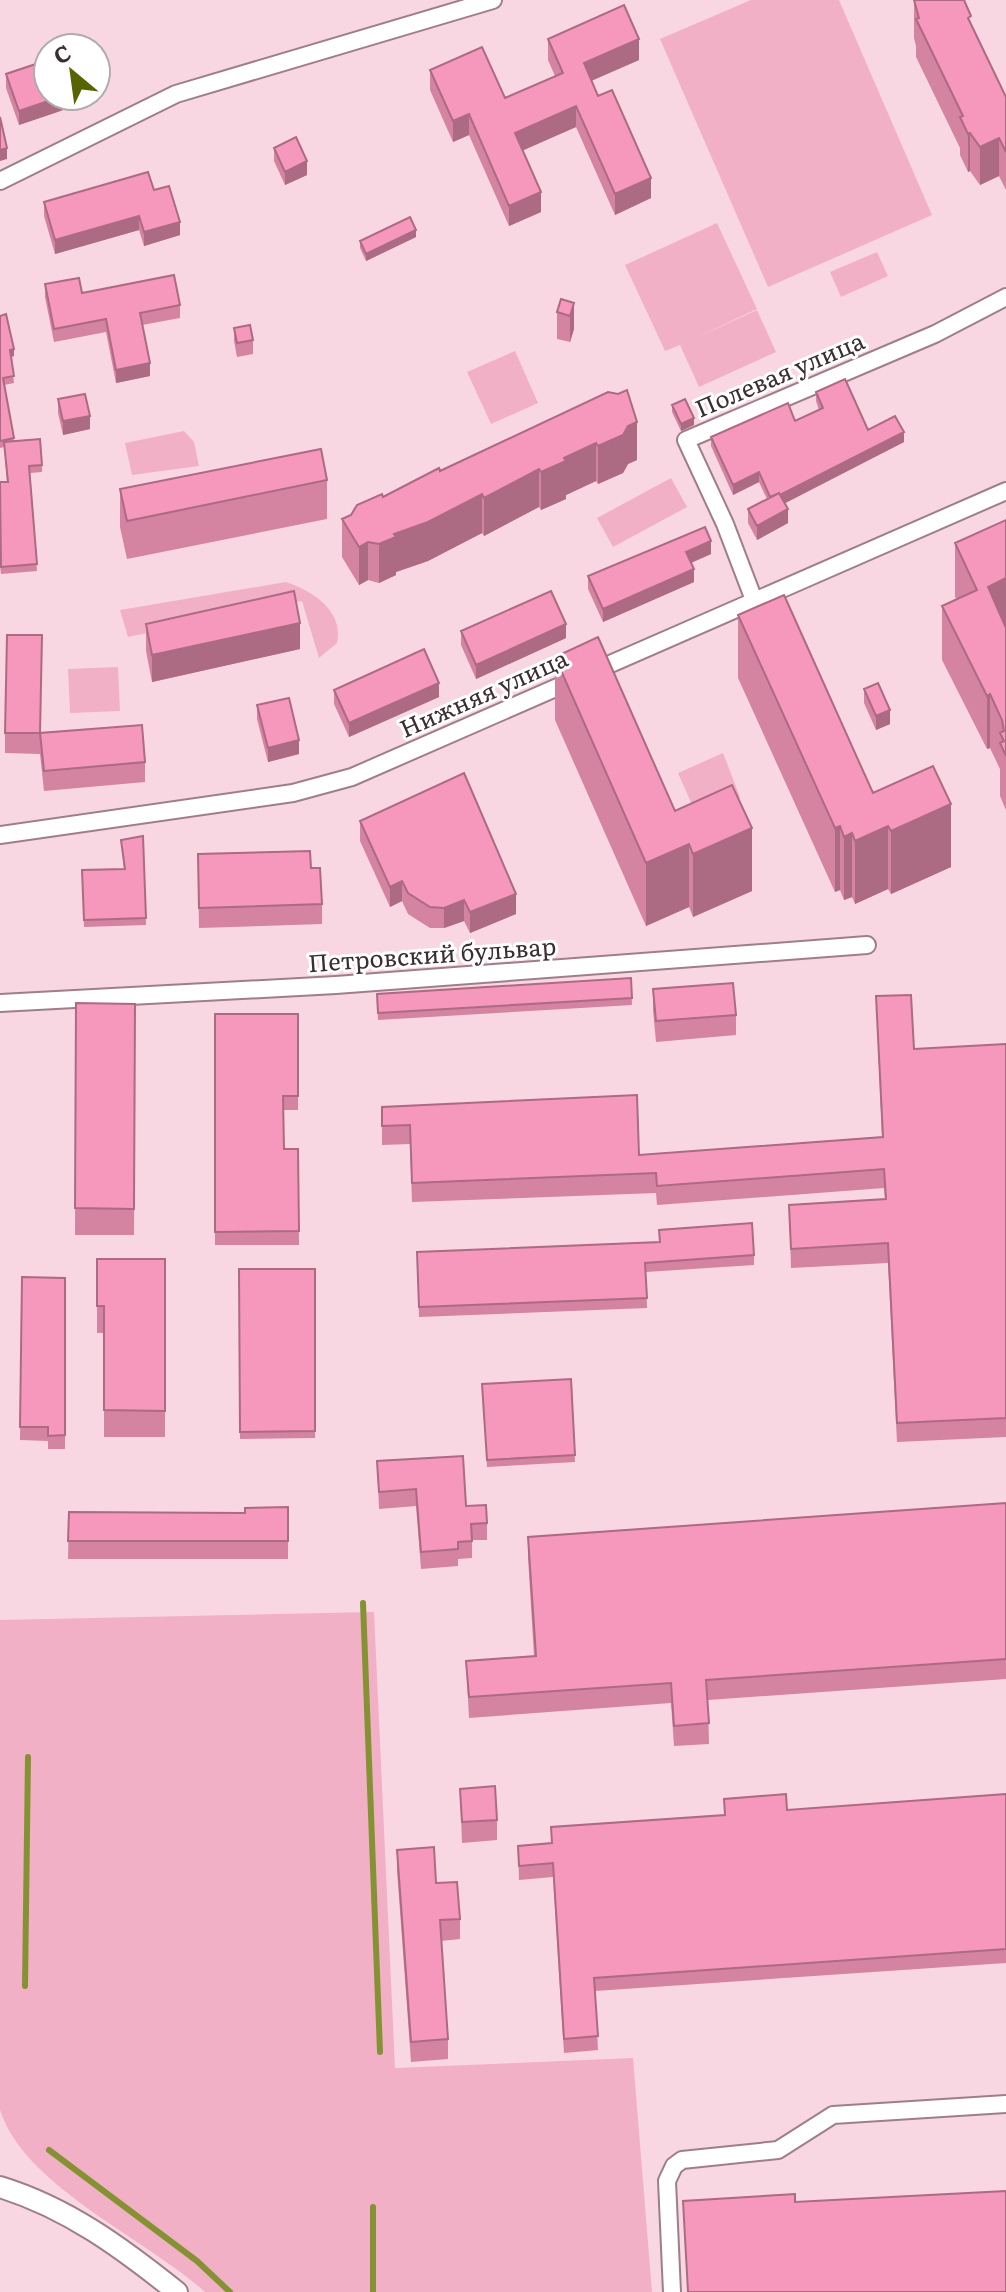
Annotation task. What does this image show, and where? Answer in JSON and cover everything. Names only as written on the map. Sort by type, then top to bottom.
[{"type":"street","points":[[0,181],[176,94],[493,0]]},
{"type":"street","name":"Полевая улица","points":[[754,600],[725,524],[686,440],[935,334],[1006,297]]},
{"type":"street","name":"Нижняя улица","points":[[0,835],[293,793],[352,777],[1006,491]]},
{"type":"street","name":"Петровский бульвар","points":[[0,1003],[336,985],[867,945]]},
{"type":"street","points":[[672,2292],[667,2181],[674,2166],[682,2160],[778,2150],[833,2115],[1006,2104]]},
{"type":"street","points":[[0,2187],[62,2211],[131,2255],[177,2292]]},
{"type":"shaded area","points":[[751,0],[839,0],[932,215],[768,287],[660,39]]},
{"type":"shaded area","points":[[717,223],[757,309],[691,340],[757,310],[776,352],[699,387],[680,345],[665,351],[625,265]]},
{"type":"shaded area","points":[[877,252],[888,276],[841,297],[830,272]]},
{"type":"shaded area","points":[[515,351],[538,403],[491,424],[467,372]]},
{"type":"shaded area","points":[[184,431],[194,442],[199,466],[132,475],[125,443]]},
{"type":"shaded area","points":[[671,478],[687,507],[613,547],[597,518]]},
{"type":"shaded area","points":[[286,582],[316,597],[336,621],[337,643],[319,658],[302,601],[128,637],[120,610]]},
{"type":"shaded area","points":[[118,667],[120,711],[70,713],[68,669]]},
{"type":"shaded area","points":[[723,753],[740,797],[735,804],[693,807],[678,773]]},
{"type":"shaded area","points":[[374,1612],[395,2068],[633,2058],[652,2292],[205,2292],[60,2187],[13,2138],[0,2110],[0,1620]]},
{"type":"building","points":[[914,0],[964,0],[971,16],[968,18],[1006,97],[1006,152],[999,138],[980,147],[968,134],[960,117],[963,116],[916,19],[919,18]]},
{"type":"building","points":[[624,5],[639,39],[584,63],[598,96],[612,90],[651,178],[615,194],[576,106],[515,133],[541,192],[509,206],[469,114],[453,121],[430,70],[482,47],[505,98],[563,73],[548,39]]},
{"type":"building","points":[[32,65],[32,107],[19,111],[6,74]]},
{"type":"building","points":[[0,117],[7,148],[0,150]]},
{"type":"building","points":[[296,137],[307,161],[285,172],[274,148]]},
{"type":"building","points":[[148,172],[154,190],[169,186],[180,222],[144,232],[139,216],[55,240],[44,202]]},
{"type":"building","points":[[410,217],[416,230],[366,254],[360,241]]},
{"type":"building","points":[[174,275],[180,305],[140,313],[150,363],[116,370],[106,319],[54,329],[45,284],[79,278],[82,293]]},
{"type":"building","points":[[561,299],[574,303],[570,316],[557,312]]},
{"type":"building","points":[[6,314],[14,349],[10,350],[14,376],[3,378],[14,438],[0,441],[0,316]]},
{"type":"building","points":[[250,325],[253,340],[237,343],[234,328]]},
{"type":"building","points":[[845,379],[868,430],[895,416],[904,432],[780,495],[770,497],[759,472],[733,485],[711,437],[788,403],[795,421],[823,408],[816,392]]},
{"type":"building","points":[[627,390],[637,422],[628,426],[623,435],[598,446],[596,443],[564,458],[566,461],[541,472],[539,469],[484,498],[482,494],[428,522],[394,534],[396,537],[379,544],[368,542],[359,547],[342,519],[351,515],[357,505],[382,494],[383,497],[439,468],[440,471],[608,392],[618,394]]},
{"type":"building","points":[[85,394],[90,416],[63,421],[58,399]]},
{"type":"building","points":[[685,399],[694,418],[681,424],[672,405]]},
{"type":"building","points":[[40,439],[42,465],[29,466],[37,564],[1,567],[0,482],[8,482],[4,442]]},
{"type":"building","points":[[321,449],[327,480],[127,521],[120,489]]},
{"type":"building","points":[[779,493],[788,509],[757,526],[748,509]]},
{"type":"building","points":[[1006,520],[1006,578],[988,587],[1006,628],[1006,756],[1000,743],[1004,741],[1000,733],[1004,731],[1002,720],[942,606],[977,590],[955,543]]},
{"type":"building","points":[[705,527],[711,541],[686,552],[694,569],[603,609],[588,576]]},
{"type":"building","points":[[294,591],[300,623],[152,655],[146,624]]},
{"type":"building","points":[[551,591],[566,624],[476,665],[461,631]]},
{"type":"building","points":[[784,595],[873,793],[933,766],[951,804],[891,831],[888,826],[855,841],[852,833],[844,837],[840,826],[835,828],[738,615]]},
{"type":"building","points":[[7,635],[42,635],[40,733],[5,733]]},
{"type":"building","points":[[598,637],[675,811],[732,785],[752,828],[693,854],[689,844],[646,863],[555,657]]},
{"type":"building","points":[[424,649],[439,683],[349,723],[334,690]]},
{"type":"building","points":[[878,683],[890,710],[876,716],[864,689]]},
{"type":"building","points":[[289,698],[299,740],[268,748],[257,705]]},
{"type":"building","points":[[142,725],[145,762],[44,771],[40,733]]},
{"type":"building","points":[[464,773],[516,894],[470,912],[464,900],[444,908],[430,907],[408,893],[402,881],[390,887],[360,821]]},
{"type":"building","points":[[143,836],[146,918],[84,920],[82,870],[125,869],[121,840]]},
{"type":"building","points":[[310,851],[311,868],[320,868],[322,904],[199,908],[198,854]]},
{"type":"building","points":[[631,978],[632,998],[378,1013],[377,994]]},
{"type":"building","points":[[733,983],[736,1015],[656,1021],[653,989]]},
{"type":"building","points":[[911,995],[914,1049],[1006,1044],[1006,1418],[897,1423],[888,1243],[791,1249],[789,1205],[886,1199],[884,1169],[657,1186],[656,1173],[412,1183],[410,1125],[382,1126],[382,1107],[637,1095],[639,1155],[883,1137],[876,996]]},
{"type":"building","points":[[76,1003],[135,1004],[134,1209],[75,1208]]},
{"type":"building","points":[[215,1014],[298,1014],[298,1096],[283,1096],[284,1149],[298,1149],[299,1231],[215,1232]]},
{"type":"building","points":[[752,1223],[754,1255],[645,1263],[647,1298],[419,1307],[417,1252],[660,1242],[659,1230]]},
{"type":"building","points":[[97,1259],[165,1259],[165,1411],[104,1410],[104,1306],[97,1306]]},
{"type":"building","points":[[239,1269],[315,1269],[315,1431],[240,1432]]},
{"type":"building","points":[[22,1277],[65,1278],[65,1435],[48,1436],[48,1427],[20,1427]]},
{"type":"building","points":[[571,1379],[575,1455],[487,1460],[482,1384]]},
{"type":"building","points":[[463,1456],[466,1506],[486,1505],[487,1523],[471,1524],[472,1541],[458,1542],[458,1549],[421,1552],[416,1489],[379,1492],[377,1461]]},
{"type":"building","points":[[1006,1503],[1006,1659],[706,1680],[709,1723],[674,1726],[671,1683],[469,1697],[466,1661],[536,1656],[528,1537]]},
{"type":"building","points":[[288,1507],[288,1541],[68,1541],[69,1512],[245,1513],[245,1508]]},
{"type":"building","points":[[495,1786],[497,1820],[462,1822],[460,1789]]},
{"type":"building","points":[[786,1794],[787,1810],[1006,1794],[1006,1949],[594,1978],[598,2036],[564,2039],[553,1863],[519,1866],[518,1846],[552,1843],[551,1827],[725,1815],[724,1799]]},
{"type":"building","points":[[434,1847],[436,1883],[457,1882],[460,1919],[440,1920],[448,2039],[411,2042],[397,1850]]},
{"type":"building","points":[[1006,2191],[1006,2292],[688,2292],[683,2201],[795,2194],[795,2202]]},
{"type":"waterway","points":[[363,1603],[380,2052]]},
{"type":"waterway","points":[[25,1986],[28,1757]]},
{"type":"waterway","points":[[49,2150],[197,2261],[230,2292]]},
{"type":"waterway","points":[[373,2207],[373,2292]]}]
